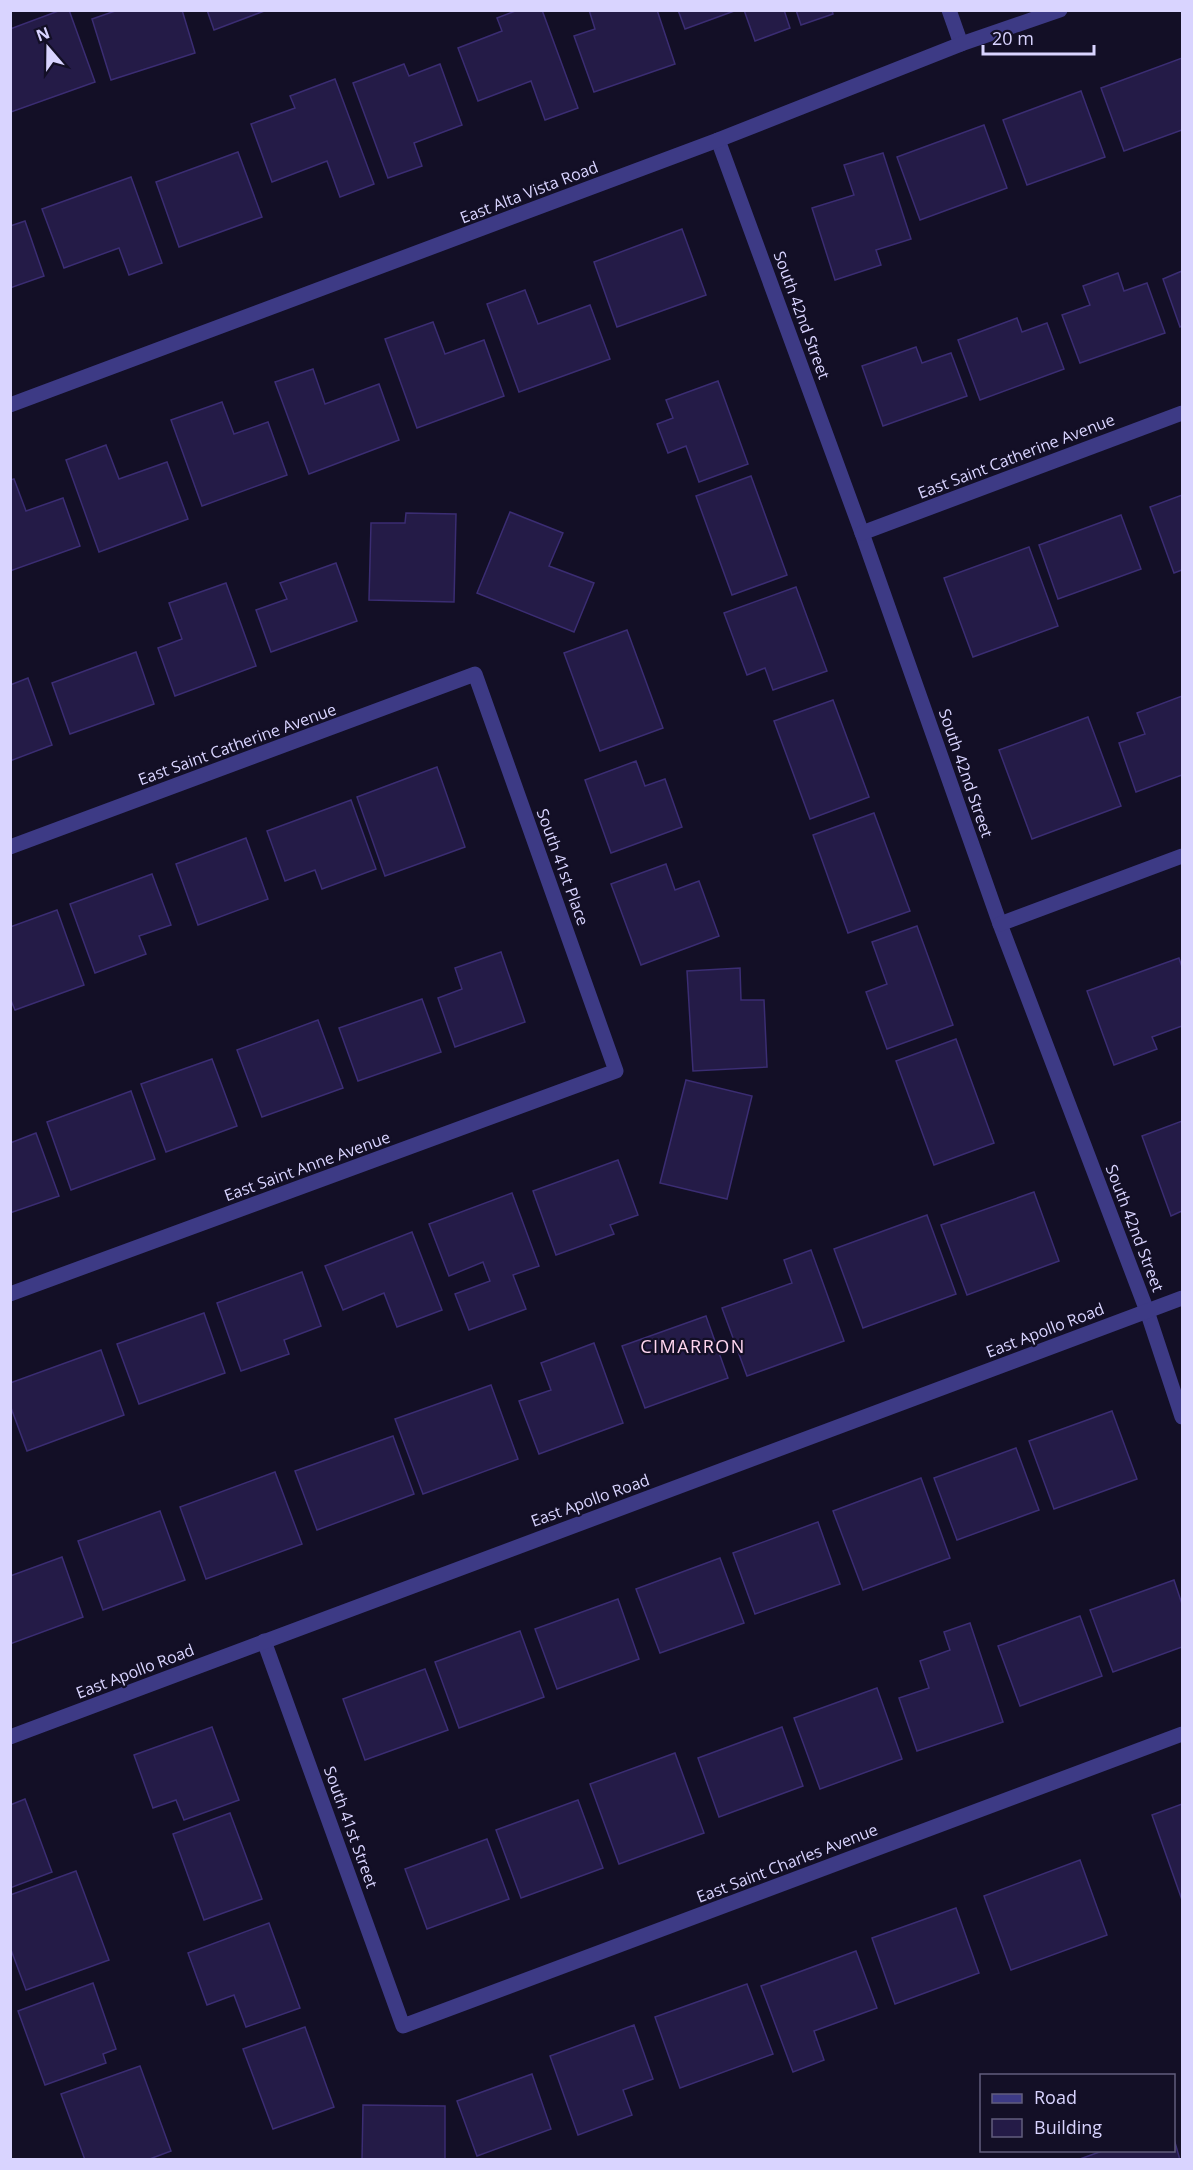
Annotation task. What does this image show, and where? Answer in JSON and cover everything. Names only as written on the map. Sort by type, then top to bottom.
[{"type":"street","points":[[949,10],[961,44]]},
{"type":"street","name":"East Alta Vista Road","points":[[10,405],[718,140],[961,44],[1060,10]]},
{"type":"street","name":"South 42nd Street","points":[[718,140],[862,533],[1000,924],[1147,1311],[1182,1417]]},
{"type":"street","name":"East Saint Catherine Avenue","points":[[862,533],[1182,413]]},
{"type":"street","name":"East Saint Catherine Avenue","points":[[10,847],[475,674]]},
{"type":"street","name":"South 41st Place","points":[[475,674],[616,1071]]},
{"type":"street","points":[[1000,924],[1182,856]]},
{"type":"street","name":"East Saint Anne Avenue","points":[[10,1294],[616,1071]]},
{"type":"street","name":"East Apollo Road","points":[[10,1737],[1182,1298]]},
{"type":"street","name":"South 41st Street","points":[[264,1641],[404,2026]]},
{"type":"street","name":"East Saint Charles Avenue","points":[[404,2026],[1182,1734]]},
{"type":"building","points":[[61,10],[69,10],[95,82],[11,112],[10,29]]},
{"type":"building","points":[[118,10],[182,10],[195,53],[111,80],[92,19]]},
{"type":"building","points":[[207,10],[267,10],[214,30]]},
{"type":"building","points":[[518,10],[542,10],[578,108],[545,120],[531,81],[478,101],[458,48],[502,31],[497,18]]},
{"type":"building","points":[[589,10],[657,10],[675,64],[594,92],[574,36],[595,29]]},
{"type":"building","points":[[678,10],[737,10],[685,29]]},
{"type":"building","points":[[744,10],[784,10],[790,28],[755,41]]},
{"type":"building","points":[[796,10],[832,10],[833,14],[801,25]]},
{"type":"building","points":[[1182,58],[1182,130],[1124,151],[1101,88]]},
{"type":"building","points":[[404,64],[409,76],[440,64],[462,125],[414,143],[422,166],[388,178],[353,83]]},
{"type":"building","points":[[335,79],[374,184],[340,197],[327,161],[272,182],[251,124],[295,108],[290,96]]},
{"type":"building","points":[[1081,91],[1105,157],[1027,185],[1003,120]]},
{"type":"building","points":[[984,125],[1007,188],[920,220],[897,157]]},
{"type":"building","points":[[238,152],[262,217],[179,247],[156,182]]},
{"type":"building","points":[[883,153],[911,239],[876,250],[881,265],[835,280],[812,208],[854,195],[844,165]]},
{"type":"building","points":[[131,177],[162,263],[129,275],[119,248],[64,268],[42,209]]},
{"type":"building","points":[[25,221],[44,276],[10,288],[10,226]]},
{"type":"building","points":[[682,229],[706,295],[617,327],[594,262]]},
{"type":"building","points":[[1182,271],[1182,326],[1180,327],[1163,279]]},
{"type":"building","points":[[1118,273],[1124,291],[1147,283],[1165,333],[1080,363],[1062,315],[1090,305],[1083,286]]},
{"type":"building","points":[[525,290],[538,324],[590,305],[610,359],[519,392],[487,304]]},
{"type":"building","points":[[1017,318],[1022,332],[1047,323],[1064,369],[980,400],[958,340]]},
{"type":"building","points":[[433,322],[445,354],[484,340],[504,396],[417,428],[385,339]]},
{"type":"building","points":[[916,347],[922,363],[951,353],[967,396],[883,426],[862,366]]},
{"type":"building","points":[[313,369],[325,404],[379,384],[399,440],[309,474],[275,382]]},
{"type":"building","points":[[718,381],[748,464],[699,482],[686,446],[668,453],[657,424],[673,418],[666,400]]},
{"type":"building","points":[[222,402],[234,434],[268,422],[287,475],[202,506],[171,420]]},
{"type":"building","points":[[106,445],[119,479],[167,462],[188,519],[99,552],[66,460]]},
{"type":"building","points":[[751,476],[787,575],[732,595],[696,496]]},
{"type":"building","points":[[14,479],[26,511],[63,498],[80,546],[10,571],[10,480]]},
{"type":"building","points":[[1182,495],[1182,570],[1174,573],[1150,507]]},
{"type":"building","points":[[510,512],[563,533],[549,566],[594,583],[574,632],[477,593]]},
{"type":"building","points":[[406,513],[456,514],[454,602],[369,600],[371,523],[405,523]]},
{"type":"building","points":[[1121,515],[1141,569],[1058,599],[1039,545]]},
{"type":"building","points":[[1029,547],[1058,626],[973,657],[944,578]]},
{"type":"building","points":[[336,563],[357,621],[271,652],[256,610],[287,599],[280,583]]},
{"type":"building","points":[[226,583],[256,666],[175,696],[158,648],[182,639],[169,603]]},
{"type":"building","points":[[796,587],[827,671],[773,690],[765,668],[747,675],[724,613]]},
{"type":"building","points":[[627,630],[663,728],[600,751],[564,653]]},
{"type":"building","points":[[136,652],[154,704],[70,734],[52,683]]},
{"type":"building","points":[[28,678],[52,745],[10,761],[10,685]]},
{"type":"building","points":[[1182,696],[1182,775],[1136,792],[1119,743],[1145,734],[1137,713]]},
{"type":"building","points":[[833,700],[869,797],[810,819],[774,721]]},
{"type":"building","points":[[1088,717],[1121,806],[1032,839],[999,750]]},
{"type":"building","points":[[636,761],[645,786],[665,779],[682,827],[611,853],[585,780]]},
{"type":"building","points":[[437,767],[465,847],[385,876],[357,797]]},
{"type":"building","points":[[351,800],[376,869],[322,889],[315,870],[285,881],[267,831]]},
{"type":"building","points":[[874,813],[910,911],[848,933],[813,835]]},
{"type":"building","points":[[246,838],[268,899],[198,925],[176,864]]},
{"type":"building","points":[[666,864],[675,890],[699,881],[719,936],[641,965],[611,884]]},
{"type":"building","points":[[152,874],[171,925],[139,936],[146,954],[95,973],[70,904]]},
{"type":"building","points":[[57,910],[84,985],[15,1010],[10,998],[10,927]]},
{"type":"building","points":[[917,926],[953,1025],[887,1049],[866,992],[887,984],[872,942]]},
{"type":"building","points":[[501,952],[525,1022],[455,1047],[438,998],[462,989],[455,968]]},
{"type":"building","points":[[1179,958],[1182,967],[1182,1026],[1152,1037],[1157,1049],[1114,1065],[1087,991]]},
{"type":"building","points":[[740,968],[741,1000],[764,1000],[767,1067],[693,1071],[687,971]]},
{"type":"building","points":[[422,999],[441,1052],[358,1081],[339,1028]]},
{"type":"building","points":[[318,1020],[343,1088],[262,1117],[237,1050]]},
{"type":"building","points":[[956,1039],[994,1143],[934,1165],[896,1061]]},
{"type":"building","points":[[212,1059],[237,1126],[166,1152],[141,1084]]},
{"type":"building","points":[[686,1080],[752,1096],[727,1199],[660,1183]]},
{"type":"building","points":[[131,1091],[155,1159],[71,1190],[47,1122]]},
{"type":"building","points":[[1182,1121],[1182,1211],[1171,1216],[1142,1136]]},
{"type":"building","points":[[36,1133],[59,1196],[10,1213],[10,1143]]},
{"type":"building","points":[[618,1160],[638,1215],[610,1225],[614,1234],[556,1255],[533,1191]]},
{"type":"building","points":[[1034,1192],[1059,1261],[967,1295],[941,1225]]},
{"type":"building","points":[[512,1193],[539,1266],[513,1275],[526,1309],[469,1330],[455,1294],[490,1281],[483,1262],[449,1276],[429,1224]]},
{"type":"building","points":[[927,1215],[956,1294],[863,1328],[834,1249]]},
{"type":"building","points":[[412,1232],[442,1310],[397,1327],[384,1293],[343,1310],[325,1266]]},
{"type":"building","points":[[811,1250],[844,1341],[747,1376],[722,1308],[792,1283],[784,1260]]},
{"type":"building","points":[[302,1272],[321,1326],[284,1340],[289,1354],[241,1371],[217,1303]]},
{"type":"building","points":[[204,1313],[225,1373],[139,1404],[117,1344]]},
{"type":"building","points":[[706,1316],[728,1378],[645,1408],[622,1346]]},
{"type":"building","points":[[594,1343],[623,1423],[539,1454],[519,1401],[551,1390],[541,1363]]},
{"type":"building","points":[[101,1350],[124,1415],[27,1451],[10,1405],[10,1383]]},
{"type":"building","points":[[491,1385],[518,1459],[423,1494],[395,1419]]},
{"type":"building","points":[[1112,1411],[1137,1479],[1054,1509],[1029,1441]]},
{"type":"building","points":[[393,1436],[414,1494],[317,1530],[295,1471]]},
{"type":"building","points":[[1016,1448],[1039,1510],[957,1540],[934,1478]]},
{"type":"building","points":[[275,1472],[302,1544],[206,1579],[180,1507]]},
{"type":"building","points":[[921,1478],[950,1558],[863,1590],[833,1511]]},
{"type":"building","points":[[160,1511],[185,1580],[103,1610],[78,1541]]},
{"type":"building","points":[[818,1522],[840,1584],[755,1614],[733,1553]]},
{"type":"building","points":[[62,1557],[83,1617],[10,1644],[10,1576]]},
{"type":"building","points":[[720,1558],[744,1623],[660,1653],[636,1589]]},
{"type":"building","points":[[1174,1580],[1182,1604],[1182,1647],[1113,1672],[1090,1610]]},
{"type":"building","points":[[618,1599],[639,1659],[557,1689],[535,1629]]},
{"type":"building","points":[[1080,1616],[1102,1676],[1020,1706],[998,1646]]},
{"type":"building","points":[[970,1623],[1003,1722],[917,1751],[899,1698],[929,1688],[920,1661],[950,1650],[944,1632]]},
{"type":"building","points":[[520,1631],[544,1697],[459,1728],[435,1662]]},
{"type":"building","points":[[425,1669],[448,1730],[365,1760],[343,1699]]},
{"type":"building","points":[[877,1688],[902,1759],[820,1789],[794,1718]]},
{"type":"building","points":[[212,1727],[239,1800],[184,1820],[176,1800],[153,1808],[134,1755]]},
{"type":"building","points":[[782,1727],[803,1786],[719,1817],[698,1758]]},
{"type":"building","points":[[675,1753],[704,1833],[619,1864],[590,1784]]},
{"type":"building","points":[[25,1799],[52,1872],[10,1888],[10,1805]]},
{"type":"building","points":[[578,1800],[603,1868],[521,1898],[496,1830]]},
{"type":"building","points":[[1182,1804],[1182,1900],[1152,1815]]},
{"type":"building","points":[[230,1813],[262,1899],[204,1920],[173,1834]]},
{"type":"building","points":[[487,1839],[509,1899],[427,1929],[405,1869]]},
{"type":"building","points":[[1080,1860],[1107,1935],[1011,1970],[984,1896]]},
{"type":"building","points":[[76,1871],[109,1960],[26,1990],[10,1947],[10,1895]]},
{"type":"building","points":[[956,1908],[979,1973],[895,2004],[872,1938]]},
{"type":"building","points":[[269,1923],[300,2008],[246,2027],[234,1995],[207,2005],[188,1953]]},
{"type":"building","points":[[856,1951],[877,2008],[814,2031],[824,2060],[793,2072],[761,1986]]},
{"type":"building","points":[[93,1983],[116,2049],[103,2054],[106,2063],[45,2085],[18,2011]]},
{"type":"building","points":[[747,1984],[773,2054],[680,2088],[655,2017]]},
{"type":"building","points":[[634,2025],[653,2079],[623,2090],[632,2115],[578,2135],[550,2056]]},
{"type":"building","points":[[305,2027],[334,2107],[273,2129],[243,2049]]},
{"type":"building","points":[[140,2066],[171,2151],[147,2160],[85,2160],[61,2094]]},
{"type":"building","points":[[532,2074],[551,2129],[477,2156],[457,2101]]},
{"type":"building","points":[[363,2105],[445,2106],[445,2160],[362,2160]]},
{"type":"building","points":[[1175,2142],[1180,2160],[1077,2160],[1099,2152],[1175,2152]]},
{"type":"district","name":"CIMARRON","points":[[693,1347]]}]
